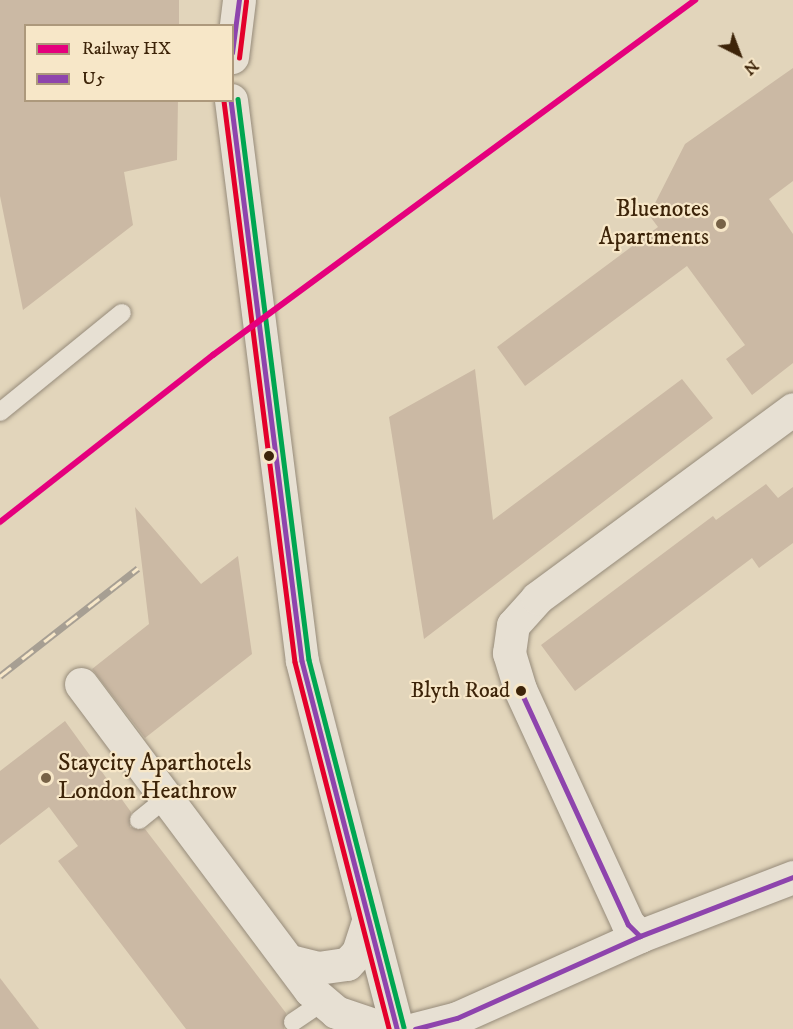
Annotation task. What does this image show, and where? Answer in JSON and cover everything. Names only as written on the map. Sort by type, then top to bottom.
[{"type":"street","points":[[234,41],[239,0]]},
{"type":"street","points":[[231,102],[299,638],[368,922],[397,1029]]},
{"type":"street","points":[[639,936],[628,924],[520,689],[509,653],[513,625],[537,598],[793,409]]},
{"type":"street","points":[[81,684],[166,792],[290,961],[323,1002],[336,1012],[386,1029]]},
{"type":"street","points":[[415,1029],[457,1018],[639,936],[793,877]]},
{"type":"street","points":[[290,961],[318,968],[347,964],[358,952],[368,922]]},
{"type":"lane","points":[[0,412],[122,313]]},
{"type":"lane","points":[[139,820],[166,792]]},
{"type":"lane","points":[[293,1022],[323,1002]]},
{"type":"building","points":[[0,0],[179,0],[179,24],[24,24],[24,102],[178,102],[177,160],[124,172],[133,225],[23,310],[0,196]]},
{"type":"building","name":"Bluenotes Apartments","points":[[793,68],[793,181],[769,199],[793,234],[793,363],[752,395],[726,359],[745,345],[687,266],[525,386],[497,347],[658,227],[649,215],[685,144]]},
{"type":"building","points":[[475,369],[493,520],[682,379],[713,418],[424,639],[389,417]]},
{"type":"building","points":[[766,484],[778,498],[793,487],[793,543],[759,568],[752,558],[575,691],[541,645],[713,516],[716,520]]},
{"type":"building","points":[[135,507],[201,584],[238,556],[252,654],[145,738],[92,669],[149,624]]},
{"type":"building","points":[[65,721],[131,812],[130,827],[145,829],[286,1013],[284,1029],[186,1029],[58,861],[78,846],[49,807],[0,845],[0,771]]},
{"type":"building","points":[[0,978],[39,1029],[0,1029]]},
{"type":"railway","points":[[0,676],[138,568]]},
{"type":"rail line","name":"HX","points":[[0,522],[213,355],[695,0]]},
{"type":"transit line","name":"U5","points":[[234,38],[239,0]]},
{"type":"transit line","points":[[239,58],[246,1]]},
{"type":"transit line","points":[[238,99],[309,660],[404,1027]]},
{"type":"transit line","points":[[224,102],[295,662],[389,1029]]},
{"type":"transit line","name":"U5","points":[[231,102],[302,661],[397,1029]]},
{"type":"transit line","name":"U5","points":[[520,689],[628,924],[640,936]]},
{"type":"transit line","name":"U5","points":[[415,1029],[457,1018],[640,936],[793,877]]},
{"type":"place","name":"Bluenotes Apartments","points":[[721,224]]},
{"type":"place","name":"Blyth Road","points":[[521,691]]},
{"type":"place","name":"Staycity Aparthotels London Heathrow","points":[[46,778]]}]
